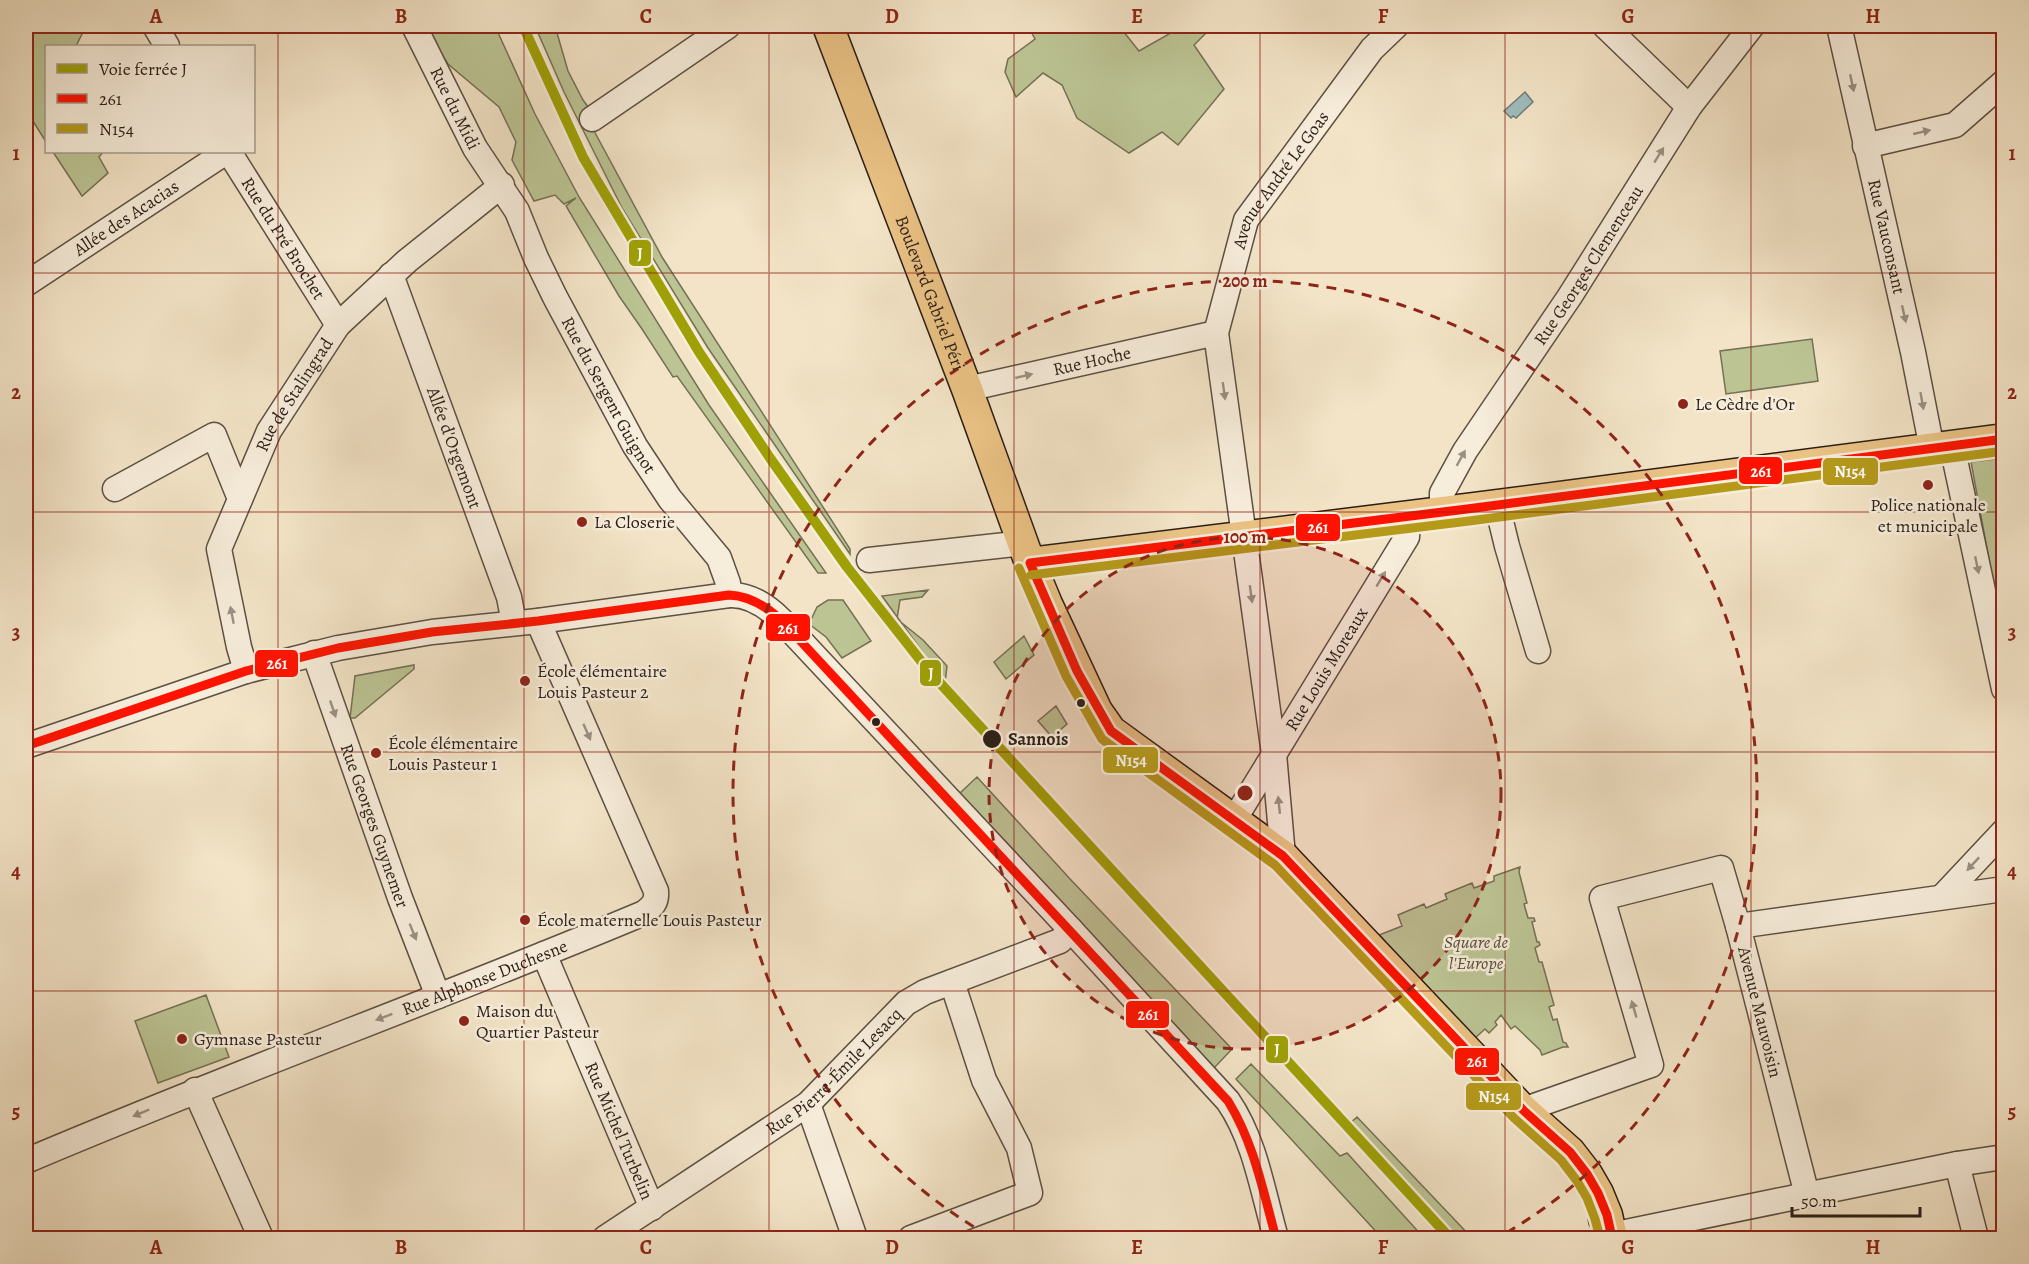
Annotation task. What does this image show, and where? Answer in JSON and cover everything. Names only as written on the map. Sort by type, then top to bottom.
[{"type":"main road","name":"Boulevard Gabriel Péri","points":[[828,26],[1047,604],[1097,711],[1110,731],[1283,856],[1523,1110]]},
{"type":"main road","points":[[1027,553],[1243,536],[2004,439]]},
{"type":"main road","points":[[1523,1110],[1564,1164],[1603,1233]]},
{"type":"main road","points":[[1523,1110],[1570,1152],[1587,1174],[1607,1215],[1603,1233]]},
{"type":"street","points":[[155,26],[166,45]]},
{"type":"street","name":"Rue du Midi","points":[[414,26],[471,141],[502,185]]},
{"type":"street","points":[[592,119],[728,26]]},
{"type":"street","name":"Avenue André Le Goas","points":[[1283,856],[1274,754],[1216,333],[1246,220],[1372,49],[1396,26]]},
{"type":"street","points":[[1605,26],[1689,107]]},
{"type":"street","name":"Rue Georges Clemenceau","points":[[1442,512],[1442,493],[1465,451],[1570,296],[1689,107],[1752,26]]},
{"type":"street","name":"Rue Vauconsant","points":[[1839,26],[1913,352],[1942,448]]},
{"type":"street","points":[[1865,146],[1955,125],[2004,82]]},
{"type":"street","name":"Allée des Acacias","points":[[26,285],[225,153]]},
{"type":"street","name":"Rue du Pré Brochet","points":[[228,153],[338,325]]},
{"type":"street","name":"Rue de Stalingrad","points":[[246,671],[238,648],[219,549],[269,430],[338,325],[391,275],[502,185]]},
{"type":"street","name":"Rue du Sergent Guignot","points":[[502,185],[517,211],[555,297],[635,446],[670,499],[719,558],[728,583],[729,595]]},
{"type":"street","name":"Allée d'Orgemont","points":[[391,275],[509,597],[514,623]]},
{"type":"street","name":"Rue Hoche","points":[[967,389],[1216,333]]},
{"type":"street","points":[[115,489],[213,435],[240,500]]},
{"type":"street","points":[[1942,448],[2004,689]]},
{"type":"street","points":[[1497,505],[1538,651]]},
{"type":"street","name":"Rue Louis Moreaux","points":[[1234,819],[1407,537],[1408,516]]},
{"type":"street","points":[[869,560],[1027,553]]},
{"type":"street","points":[[26,746],[246,671],[314,653],[381,639],[741,595],[757,602],[781,620],[1218,1090],[1237,1114],[1248,1140],[1276,1239]]},
{"type":"street","name":"Rue Alphonse Duchesne","points":[[26,1161],[195,1090],[544,954],[644,913],[653,906],[657,899],[654,884],[538,621]]},
{"type":"street","name":"Rue Georges Guynemer","points":[[314,653],[400,898],[438,996]]},
{"type":"street","points":[[1943,896],[2004,831]]},
{"type":"street","points":[[1523,1110],[1651,1065],[1602,898],[1721,868],[1738,926]]},
{"type":"street","name":"Avenue Mauvoisin","points":[[1807,1195],[1738,926],[2004,889]]},
{"type":"street","name":"Rue Pierre-Émile Lesacq","points":[[605,1239],[808,1104],[906,1003],[925,992],[1060,941],[1071,930]]},
{"type":"street","name":"Rue Michel Turbelin","points":[[544,954],[652,1208]]},
{"type":"street","points":[[911,1239],[1030,1193],[1018,1148],[984,1080],[952,982]]},
{"type":"street","points":[[195,1090],[261,1239]]},
{"type":"street","points":[[808,1104],[855,1239]]},
{"type":"street","points":[[1603,1233],[1640,1230],[1958,1164],[2004,1157]]},
{"type":"street","points":[[1958,1164],[1976,1239]]},
{"type":"green space","points":[[26,26],[79,26],[83,32],[76,45],[45,45],[45,140],[26,110]]},
{"type":"green space","points":[[423,26],[495,26],[535,114],[579,197],[709,405],[826,573],[818,573],[677,376],[673,377],[619,296],[566,206],[576,198],[564,204],[555,195],[534,201],[512,160],[516,142],[499,107],[448,64]]},
{"type":"green space","points":[[535,26],[555,26],[568,71],[592,112],[580,124]]},
{"type":"green space","points":[[1028,26],[1119,26],[1139,51],[1178,29],[1177,26],[1213,26],[1194,45],[1224,89],[1178,145],[1162,132],[1129,153],[1077,118],[1062,85],[1043,73],[1016,97],[1005,72],[1008,59],[1035,39]]},
{"type":"green space","points":[[580,124],[593,129],[662,257],[850,549],[850,554],[708,348],[622,208]]},
{"type":"green space","points":[[54,153],[102,153],[99,157],[108,173],[82,196]]},
{"type":"green space","points":[[1812,339],[1818,381],[1726,394],[1720,351]]},
{"type":"green space","points":[[2003,458],[2003,635],[1971,462]]},
{"type":"green space","points":[[928,590],[922,597],[900,600],[897,617],[882,596]]},
{"type":"green space","points":[[828,600],[843,600],[871,641],[842,658],[826,637],[809,624],[817,607]]},
{"type":"green space","points":[[901,622],[923,640],[947,666],[945,683]]},
{"type":"green space","points":[[1024,636],[1034,655],[1006,679],[994,662]]},
{"type":"green space","points":[[414,665],[414,669],[355,718],[350,718],[355,676]]},
{"type":"green space","points":[[1056,706],[1067,724],[1052,737],[1038,721]]},
{"type":"green space","points":[[977,777],[1071,880],[1232,1049],[1214,1068],[959,794]]},
{"type":"green space","name":"Square de l'Europe","points":[[1520,867],[1519,872],[1527,903],[1524,904],[1528,918],[1534,918],[1535,921],[1532,922],[1537,942],[1540,945],[1535,948],[1539,962],[1542,962],[1554,1005],[1549,1007],[1553,1020],[1557,1019],[1563,1042],[1568,1047],[1542,1055],[1540,1050],[1515,1026],[1511,1029],[1501,1015],[1495,1022],[1497,1025],[1489,1033],[1485,1029],[1474,1039],[1379,935],[1402,926],[1398,915],[1424,904],[1426,908],[1447,899],[1445,894],[1472,883],[1474,888],[1494,881],[1494,876]]},
{"type":"green space","name":"Gymnase Pasteur","points":[[206,995],[229,1057],[158,1083],[135,1021]]},
{"type":"green space","points":[[1251,1064],[1340,1156],[1347,1153],[1424,1238],[1382,1238],[1236,1079]]},
{"type":"green space","points":[[1357,1117],[1472,1238],[1458,1238],[1348,1125]]},
{"type":"water","points":[[1525,92],[1533,102],[1516,118],[1513,116],[1511,118],[1504,111]]},
{"type":"rail line","name":"J","points":[[523,26],[583,157],[699,352],[847,567],[928,670],[1450,1238]]},
{"type":"transit line","name":"261","points":[[1030,563],[2004,439]]},
{"type":"transit line","name":"N154","points":[[1031,575],[1469,521],[2004,451]]},
{"type":"transit line","name":"261","points":[[1030,563],[1077,671],[1111,731],[1283,856],[1523,1110],[1570,1152],[1598,1193],[1607,1215],[1612,1238]]},
{"type":"transit line","name":"N154","points":[[1019,568],[1066,676],[1102,739],[1275,865],[1514,1118],[1561,1160],[1587,1198],[1600,1238]]},
{"type":"transit line","name":"261","points":[[26,746],[246,671],[338,648],[432,632],[538,621],[729,595],[751,600],[770,610],[781,620],[1228,1101],[1251,1150],[1276,1238]]},
{"type":"place","name":"Le Cèdre d'Or","points":[[1683,404]]},
{"type":"place","name":"Police nationale et municipale","points":[[1928,485]]},
{"type":"place","name":"La Closerie","points":[[582,522]]},
{"type":"place","name":"École élémentaire Louis Pasteur 2","points":[[525,681]]},
{"type":"place","name":"Sannois","points":[[992,739]]},
{"type":"place","name":"École élémentaire Louis Pasteur 1","points":[[376,753]]},
{"type":"place","name":"École maternelle Louis Pasteur","points":[[525,920]]},
{"type":"place","name":"Maison du Quartier Pasteur","points":[[464,1021]]},
{"type":"place","name":"Gymnase Pasteur","points":[[182,1039]]}]
